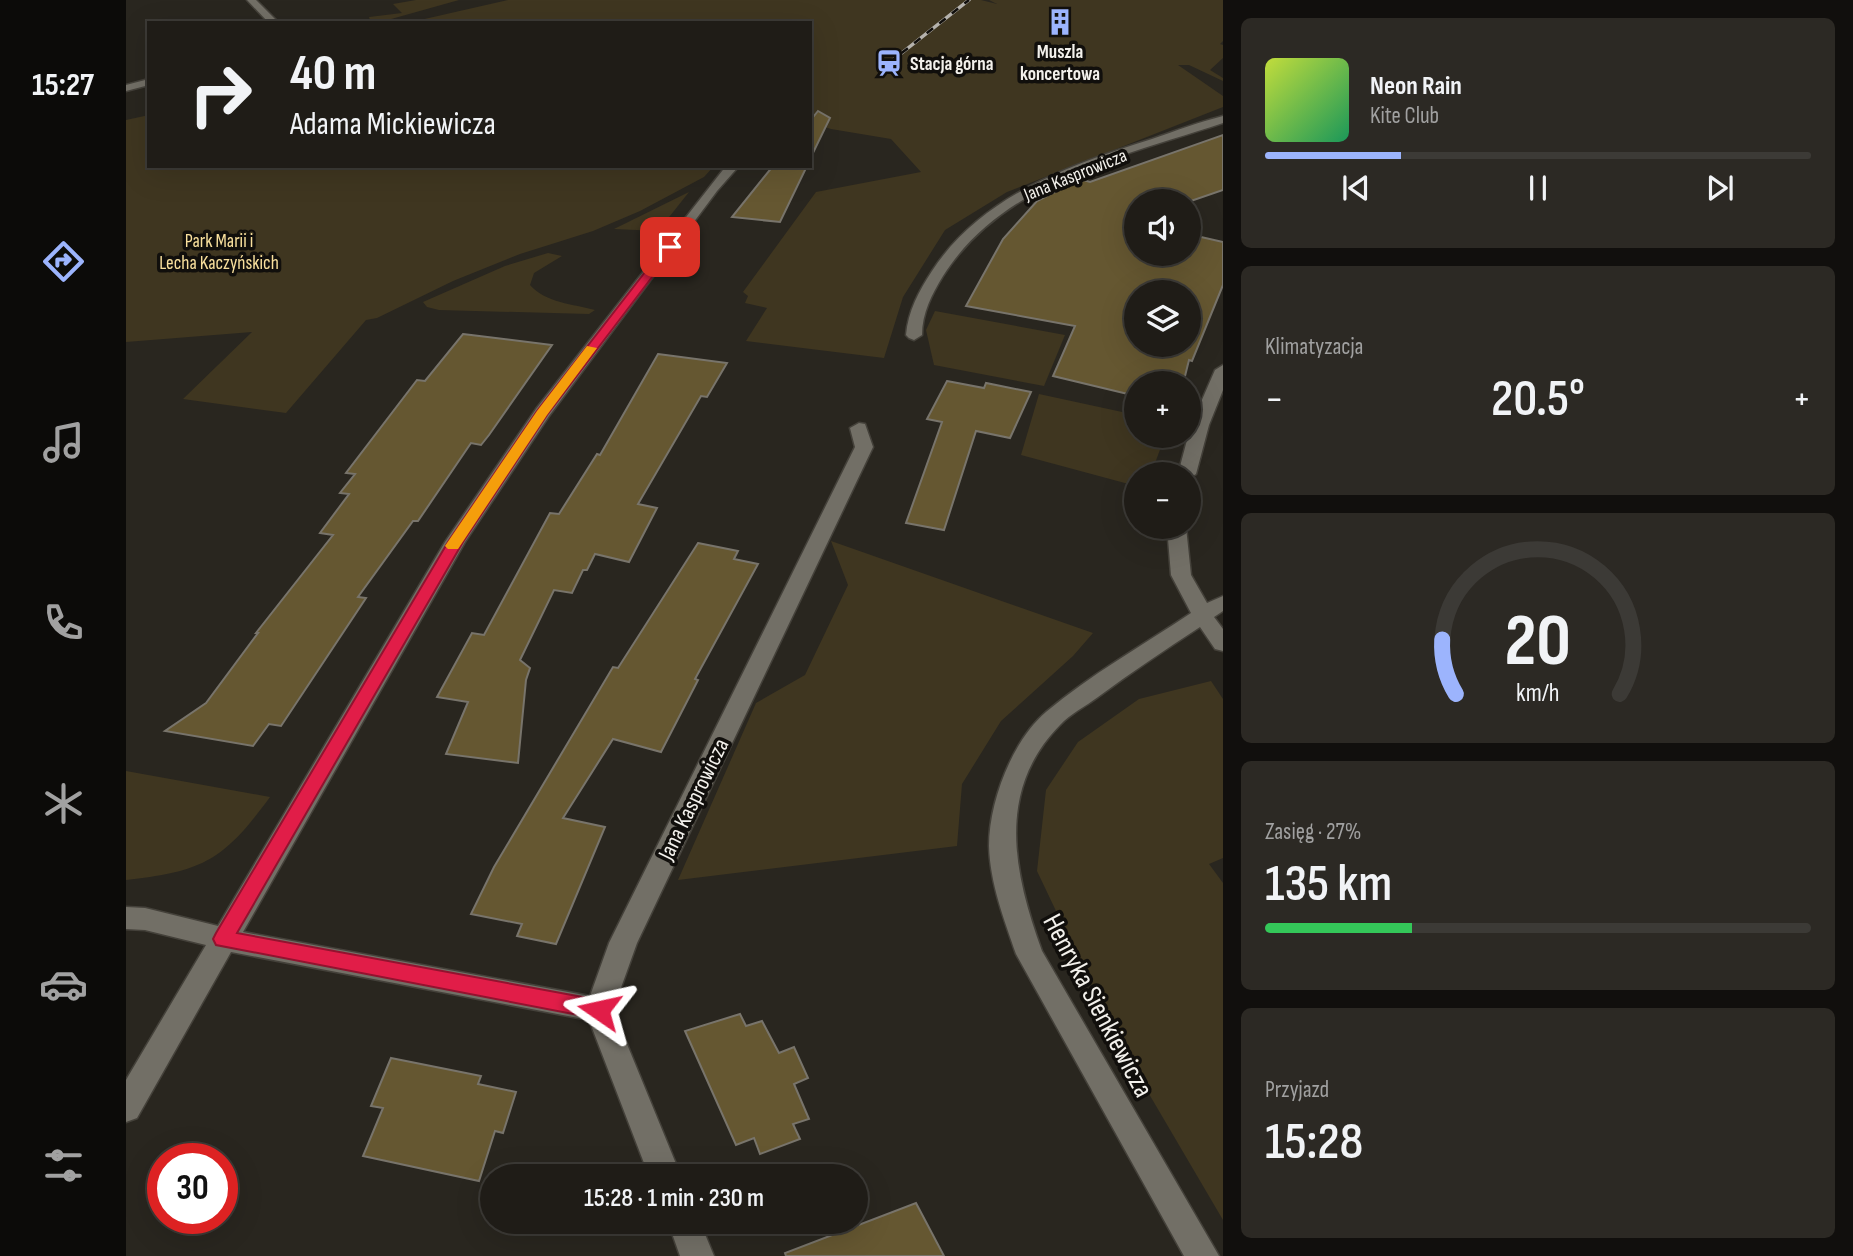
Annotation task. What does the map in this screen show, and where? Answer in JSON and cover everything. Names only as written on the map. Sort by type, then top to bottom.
[{"type":"street","points":[[251,0],[273,21]]},
{"type":"street","points":[[126,88],[147,83]]},
{"type":"street","name":"Jana Kasprowicza","points":[[914,335],[914,318],[938,269],[966,235],[1004,203],[1038,185],[1223,119]]},
{"type":"street","points":[[126,1108],[455,542],[542,413],[713,188],[731,168]]},
{"type":"street","points":[[1190,462],[1200,425],[1223,370]]},
{"type":"street","name":"Jana Kasprowicza","points":[[599,1010],[623,943],[864,447],[859,429]]},
{"type":"street","points":[[1177,539],[1181,575],[1213,609],[1223,644]]},
{"type":"street","name":"Henryka Sienkiewicza","points":[[1202,1256],[1030,954],[1011,902],[1002,846],[1007,798],[1026,755],[1052,719],[1127,664],[1213,609]]},
{"type":"street","points":[[126,918],[145,919],[223,939],[599,1010],[660,1164]]},
{"type":"street","points":[[689,1234],[697,1256]]},
{"type":"green space","points":[[416,0],[459,0],[384,21],[364,21],[370,20],[369,17],[402,13],[393,4]]},
{"type":"green space","points":[[508,0],[981,0],[997,4],[989,0],[1223,0],[1223,41],[1220,44],[1223,45],[1223,58],[1210,70],[1223,78],[1223,81],[1189,65],[1178,65],[1223,96],[1223,107],[1007,192],[945,230],[903,297],[884,358],[746,341],[767,308],[745,303],[748,296],[743,292],[816,192],[921,172],[891,139],[831,129],[812,123],[812,21],[416,21]]},
{"type":"green space","name":"Park Marii i Lecha Kaczyńskich","points":[[147,115],[147,168],[712,168],[704,177],[640,211],[593,231],[520,254],[453,281],[377,318],[366,320],[286,413],[183,399],[252,332],[126,342],[126,120]]},
{"type":"green space","points":[[689,192],[658,231],[614,229]]},
{"type":"green space","points":[[548,253],[562,256],[534,273],[530,285],[544,296],[595,310],[589,314],[439,310],[427,307],[423,302],[505,266]]},
{"type":"green space","points":[[935,311],[1065,335],[1044,386],[934,365],[926,330]]},
{"type":"green space","points":[[1039,394],[1124,412],[1124,448],[1161,448],[1155,462],[1124,462],[1124,483],[1021,455]]},
{"type":"green space","points":[[831,541],[1093,633],[1073,656],[1001,721],[962,784],[957,846],[678,880],[756,703],[805,675],[848,585]]},
{"type":"green space","points":[[1211,681],[1223,699],[1223,858],[1209,864],[1223,883],[1223,1220],[1142,1082],[1037,871],[1046,790],[1078,742],[1139,699]]},
{"type":"green space","points":[[126,771],[270,797],[239,836],[209,859],[174,872],[126,880]]},
{"type":"building","points":[[818,111],[830,118],[812,155],[812,118]]},
{"type":"building","points":[[1223,135],[1223,190],[1201,198],[1201,189],[1124,189],[1124,266],[1201,266],[1201,237],[1223,242],[1223,285],[1201,339],[1201,280],[1124,280],[1124,357],[1194,357],[1192,361],[1189,360],[1186,371],[1124,371],[1124,393],[1053,376],[1075,326],[966,306],[1003,239],[1037,201],[1080,179],[1090,182]]},
{"type":"building","points":[[771,168],[806,168],[780,222],[732,217]]},
{"type":"building","points":[[463,334],[552,345],[489,435],[481,445],[471,443],[418,521],[413,521],[358,597],[366,598],[281,726],[269,724],[253,746],[165,731],[206,703],[256,633],[333,535],[320,533],[349,494],[340,493],[355,474],[346,473],[417,380],[425,381]]},
{"type":"building","points":[[658,354],[727,363],[707,397],[701,396],[638,504],[657,508],[629,562],[595,554],[587,570],[583,570],[572,593],[554,590],[520,660],[530,668],[526,680],[518,763],[446,754],[468,702],[437,697],[472,633],[484,635],[550,513],[559,514],[597,454],[600,455]]},
{"type":"building","points":[[947,381],[984,388],[986,383],[1031,392],[1010,438],[976,431],[944,530],[906,523],[942,422],[927,419]]},
{"type":"building","points":[[698,543],[738,551],[734,559],[758,564],[695,679],[698,680],[661,752],[613,739],[563,818],[605,827],[556,944],[517,936],[522,924],[471,914],[494,867],[613,667],[618,668]]},
{"type":"building","points":[[740,1014],[746,1026],[762,1021],[779,1053],[794,1047],[808,1078],[794,1084],[809,1119],[793,1124],[800,1139],[760,1154],[754,1138],[736,1145],[685,1031]]},
{"type":"building","points":[[391,1058],[481,1076],[478,1084],[516,1092],[503,1133],[495,1131],[484,1164],[480,1164],[479,1181],[363,1156],[383,1108],[371,1106]]},
{"type":"building","points":[[916,1203],[944,1256],[786,1256],[785,1253],[835,1234],[868,1234],[868,1221]]},
{"type":"railway","points":[[889,63],[969,0]]},
{"type":"slow traffic","points":[[453,546],[542,413],[591,348]]},
{"type":"place","name":"Muszla koncertowa","points":[[1060,22]]},
{"type":"place","name":"Stacja górna","points":[[889,63]]},
{"type":"route","points":[[599,1010],[223,939],[455,542],[542,413],[670,247]]}]
